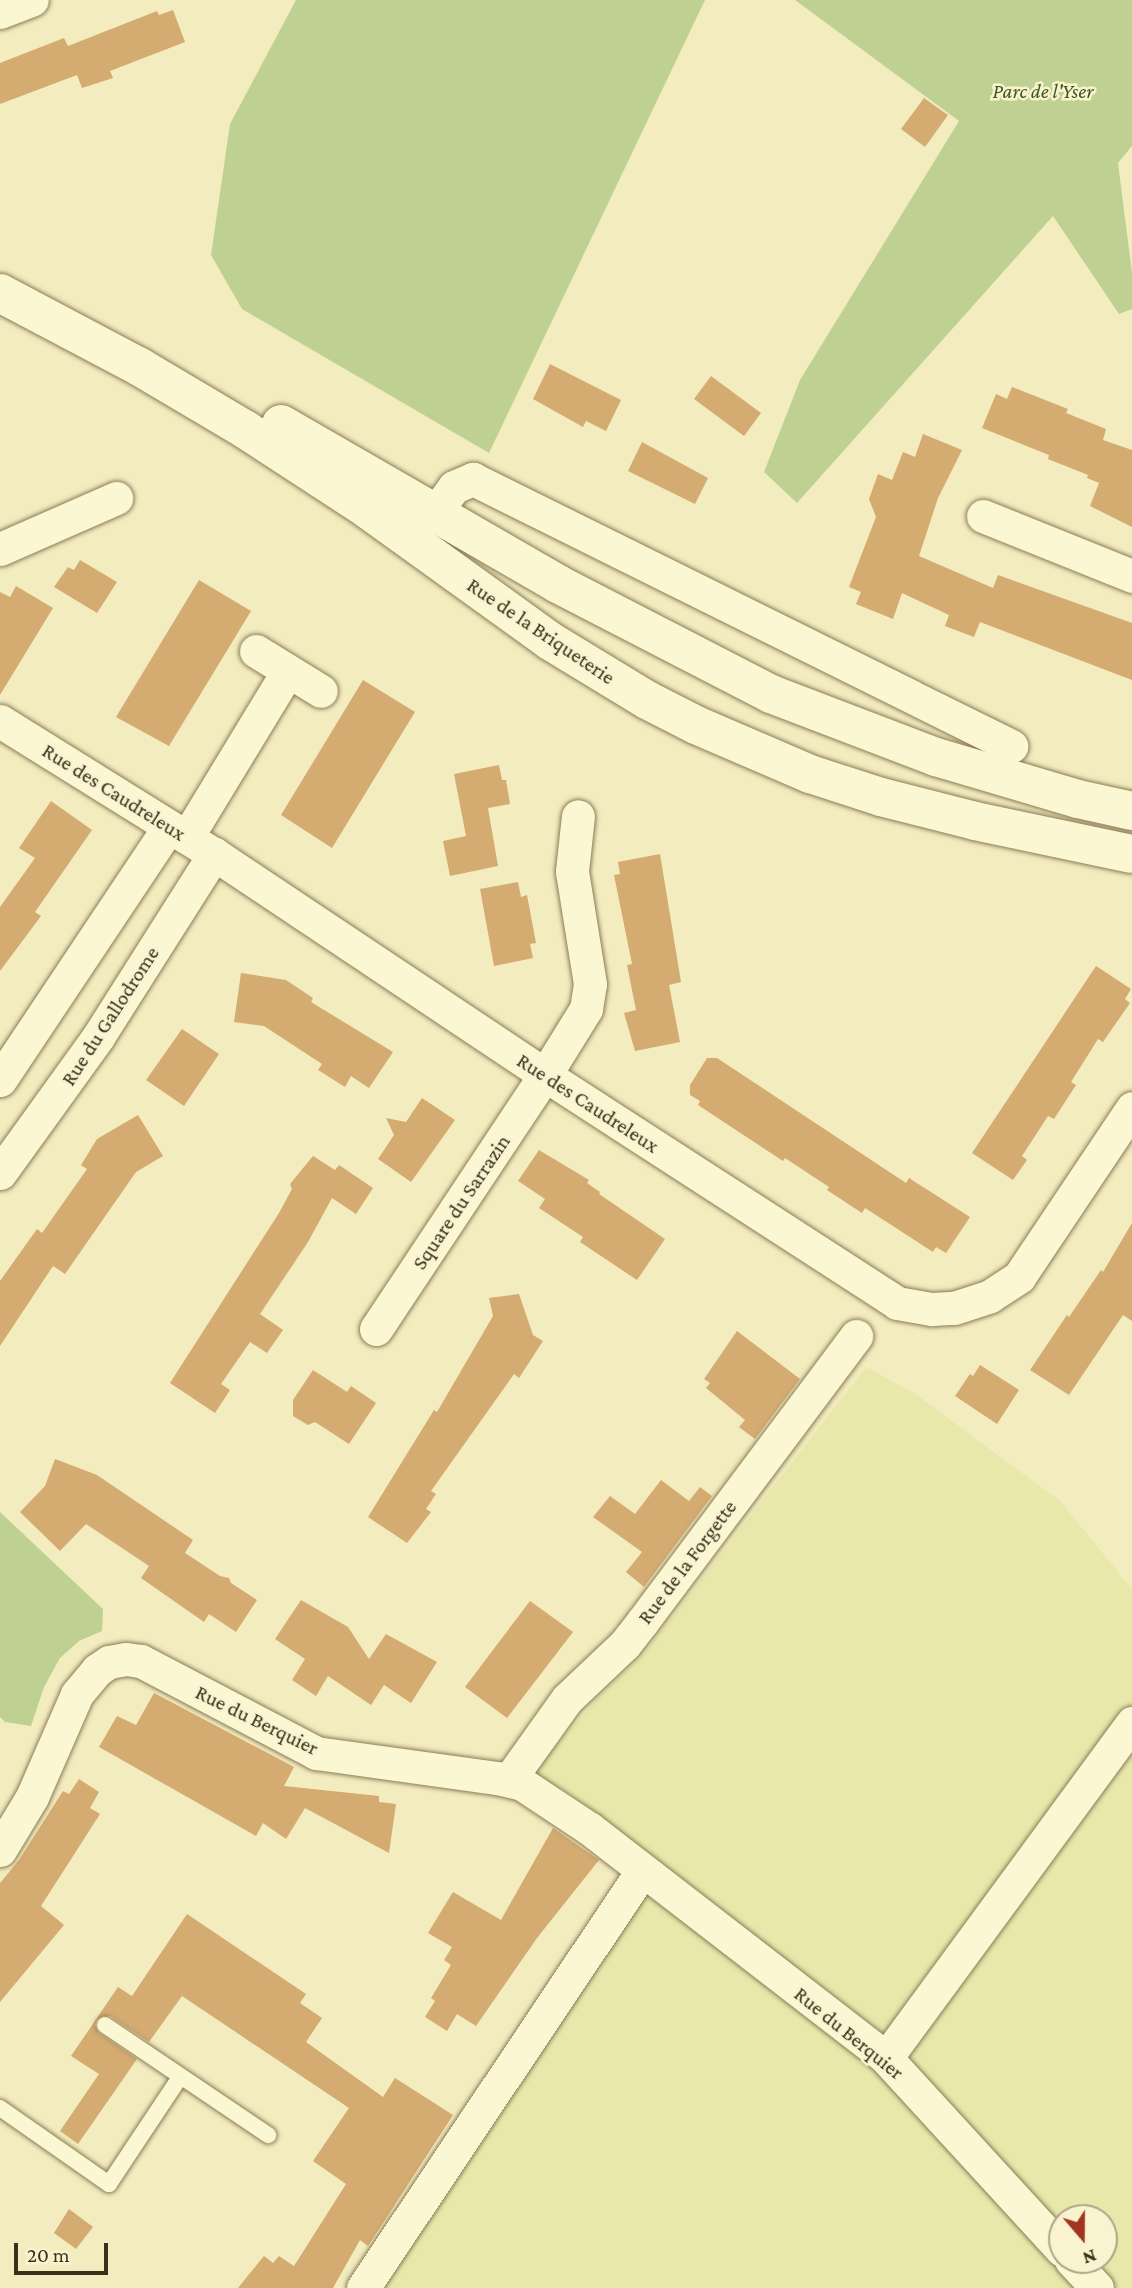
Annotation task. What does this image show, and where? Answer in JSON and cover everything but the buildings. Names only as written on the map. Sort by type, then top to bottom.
[{"type":"street","points":[[0,12],[32,0]]},
{"type":"street","name":"Rue de la Briqueterie","points":[[0,271],[238,400],[617,616],[771,694],[936,757],[1078,799],[1132,811]]},
{"type":"street","name":"Rue de la Briqueterie","points":[[0,293],[174,387],[328,483],[550,641],[635,693],[696,725],[785,764],[928,810],[1132,854]]},
{"type":"street","points":[[328,483],[360,491],[408,516],[435,513],[454,487],[473,479],[1011,746]]},
{"type":"street","points":[[0,549],[116,498]]},
{"type":"street","points":[[435,513],[457,575]]},
{"type":"street","points":[[983,516],[1132,576]]},
{"type":"street","points":[[256,650],[321,691]]},
{"type":"street","points":[[0,1080],[190,839],[288,671]]},
{"type":"street","name":"Rue des Caudreleux","points":[[0,721],[190,839],[884,1297],[913,1307],[932,1309],[973,1304],[1019,1277],[1132,1108]]},
{"type":"street","name":"Square du Sarrazin","points":[[376,1329],[586,1009],[589,996],[572,871],[578,816]]},
{"type":"street","name":"Rue du Gallodrome","points":[[0,1174],[98,1037],[190,839]]},
{"type":"street","name":"Rue de la Forgette","points":[[509,1780],[567,1699],[625,1644],[643,1621],[856,1336]]},
{"type":"street","name":"Rue du Berquier","points":[[0,1850],[32,1797],[77,1694],[97,1670],[108,1662],[126,1659],[141,1661],[316,1752],[509,1780],[555,1803],[886,2058],[1048,2235]]},
{"type":"street","points":[[886,2058],[1132,1723]]},
{"type":"street","points":[[363,2288],[642,1871]]},
{"type":"street","points":[[1084,2274],[1097,2288]]},
{"type":"lane","points":[[105,2025],[268,2135]]},
{"type":"lane","points":[[0,2108],[109,2184],[180,2077]]},
{"type":"green space","points":[[296,0],[705,0],[489,453],[242,309],[211,255],[230,124]]},
{"type":"green space","name":"Parc de l'Yser","points":[[795,0],[1132,0],[1132,146],[1118,163],[1132,273],[1132,309],[1119,314],[1053,216],[797,503],[764,472],[800,380],[959,121]]},
{"type":"green space","points":[[866,1367],[914,1393],[1060,1501],[1132,1589],[1132,2288],[380,2288],[665,1866],[568,1792],[532,1774],[601,1694],[643,1655]]},
{"type":"green space","points":[[0,1512],[103,1609],[102,1631],[79,1641],[60,1658],[44,1687],[31,1726],[5,1722],[0,1717]]}]
